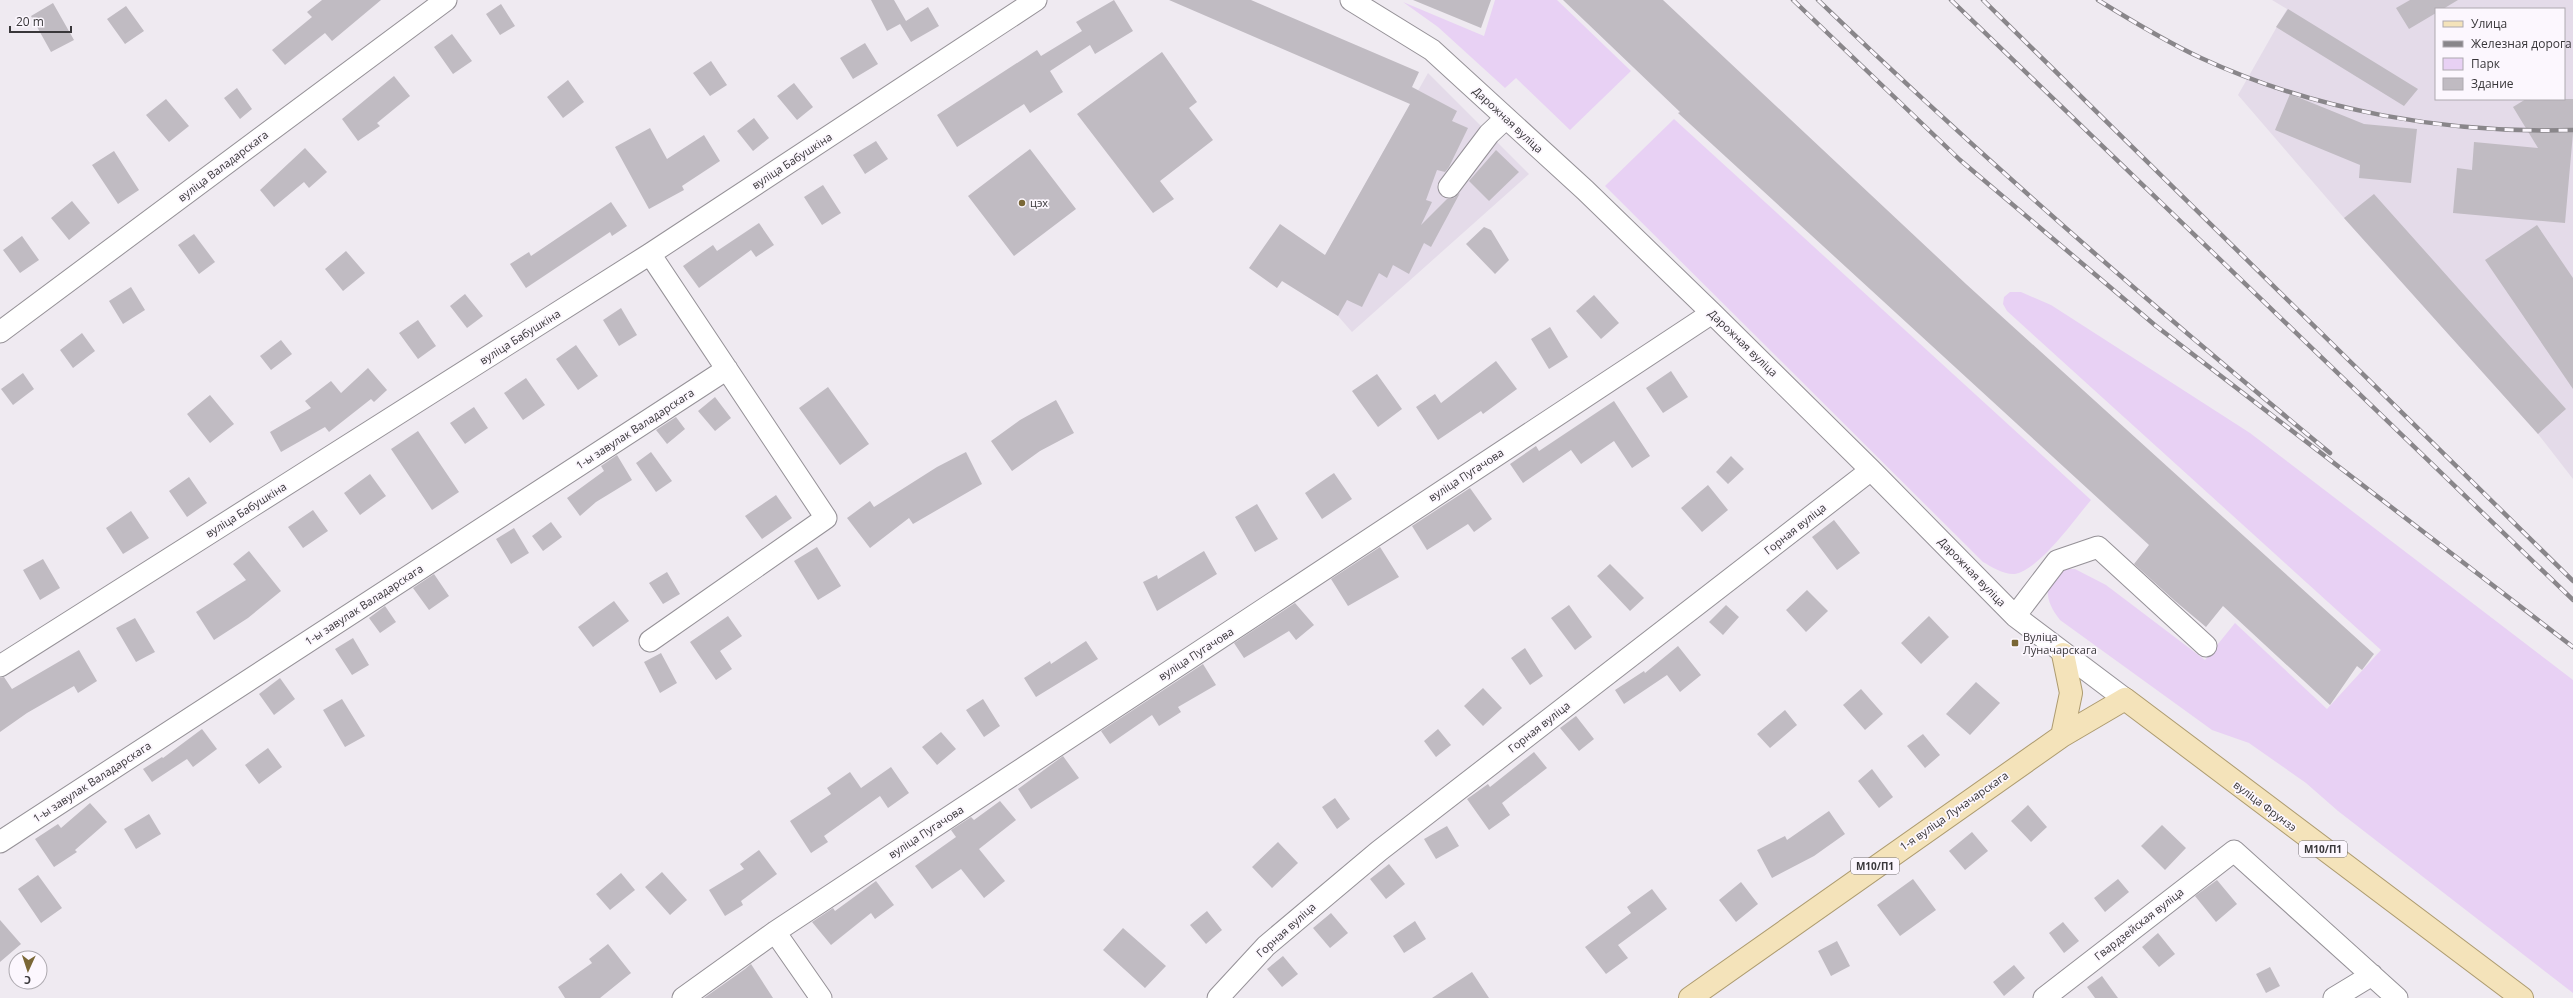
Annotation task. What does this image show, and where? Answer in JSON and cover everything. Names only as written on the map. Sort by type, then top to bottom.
[{"type":"main road","points":[[2062,736],[2071,693],[2063,654]]},
{"type":"main road","name":"1-я вуліца Луначарскага","points":[[1690,998],[2062,736],[2125,699]]},
{"type":"main road","name":"вуліца Фрунзэ","points":[[2125,699],[2522,998]]},
{"type":"street","name":"вуліца Валадарскага","points":[[0,332],[446,0]]},
{"type":"street","name":"вуліца Бабушкіна","points":[[0,666],[650,254],[1036,0]]},
{"type":"street","name":"Дарожная вуліца","points":[[1351,0],[1432,50],[1712,313],[1871,470],[2015,616],[2063,654],[2125,699]]},
{"type":"street","points":[[1449,187],[1489,134],[1506,118]]},
{"type":"street","points":[[650,254],[826,518],[650,640]]},
{"type":"street","name":"вуліца Пугачова","points":[[683,998],[775,932],[1712,313]]},
{"type":"street","name":"1-ы завулак Валадарскага","points":[[0,842],[727,369]]},
{"type":"street","name":"Горная вуліца","points":[[1218,998],[1266,946],[1379,850],[1871,470]]},
{"type":"street","points":[[2015,616],[2057,561],[2098,547],[2206,646]]},
{"type":"street","name":"Гвардзейская вуліца","points":[[2044,998],[2234,851],[2372,975]]},
{"type":"street","points":[[775,932],[821,998]]},
{"type":"street","points":[[2334,998],[2372,975],[2397,998]]},
{"type":"shaded area","points":[[2272,0],[2573,0],[2573,479],[2538,434],[2344,218],[2238,95],[2287,9]]},
{"type":"shaded area","points":[[1428,73],[1529,174],[1352,332],[1338,316],[1303,294]]},
{"type":"green space","points":[[1495,0],[1557,0],[1631,71],[1570,130],[1516,78],[1505,88],[1438,27],[1403,2],[1484,36]]},
{"type":"green space","points":[[1674,119],[2091,500],[2046,554],[2025,570],[2015,574],[1998,570],[1983,562],[1605,186]]},
{"type":"green space","points":[[2010,292],[2021,292],[2051,305],[2250,433],[2573,680],[2573,993],[2338,811],[2306,783],[2249,743],[2212,730],[2060,620],[2050,603],[2048,583],[2063,569],[2075,569],[2106,585],[2205,660],[2235,623],[2327,709],[2381,650],[2007,311],[2003,304],[2004,297]]},
{"type":"building","points":[[322,0],[381,0],[332,41],[325,33],[285,65],[272,50],[312,17],[307,12]]},
{"type":"building","points":[[871,0],[894,0],[906,21],[928,7],[939,26],[911,42],[900,24],[887,31]]},
{"type":"building","points":[[1114,0],[1133,31],[1095,54],[1090,45],[1050,71],[1063,92],[1030,113],[1024,104],[957,147],[937,115],[1037,50],[1041,56],[1082,31],[1076,22]]},
{"type":"building","points":[[1169,0],[1251,0],[1419,72],[1412,87],[1457,111],[1452,121],[1468,128],[1449,167],[1445,172],[1437,170],[1426,200],[1432,202],[1421,225],[1447,199],[1454,198],[1460,193],[1431,247],[1424,243],[1409,274],[1393,265],[1387,278],[1379,273],[1362,307],[1347,300],[1338,316],[1282,281],[1277,288],[1249,268],[1280,224],[1325,255],[1410,104]]},
{"type":"building","points":[[1413,0],[1491,0],[1481,28]]},
{"type":"building","points":[[1563,0],[1663,0],[1966,284],[2374,654],[2362,670],[2357,666],[2330,705],[2223,606],[2206,627],[2134,564],[2149,545],[1678,113],[1680,112]]},
{"type":"building","points":[[2410,0],[2458,0],[2445,8],[2435,8],[2435,14],[2409,29],[2396,8]]},
{"type":"building","points":[[53,3],[74,40],[51,52],[31,16]]},
{"type":"building","points":[[501,4],[515,26],[500,35],[486,14]]},
{"type":"building","points":[[126,6],[144,31],[125,44],[107,19]]},
{"type":"building","points":[[2288,9],[2418,89],[2404,106],[2276,27]]},
{"type":"building","points":[[452,34],[472,61],[453,74],[434,47]]},
{"type":"building","points":[[865,43],[878,64],[853,79],[840,58]]},
{"type":"building","points":[[1162,52],[1197,102],[1189,108],[1213,140],[1160,181],[1174,199],[1153,213],[1077,114]]},
{"type":"building","points":[[711,61],[727,85],[710,96],[693,73]]},
{"type":"building","points":[[394,76],[410,96],[377,123],[380,126],[358,141],[342,119]]},
{"type":"building","points":[[568,80],[584,102],[563,118],[547,97]]},
{"type":"building","points":[[794,83],[813,107],[797,120],[777,96]]},
{"type":"building","points":[[237,88],[252,109],[240,119],[224,98]]},
{"type":"building","points":[[2290,94],[2364,124],[2417,129],[2411,183],[2359,178],[2360,165],[2275,130]]},
{"type":"building","points":[[166,99],[189,126],[169,142],[146,115]]},
{"type":"building","points":[[2573,99],[2573,133],[2565,223],[2453,213],[2457,168],[2472,170],[2474,142],[2538,148],[2513,107],[2524,100]]},
{"type":"building","points":[[754,118],[769,138],[753,151],[737,131]]},
{"type":"building","points":[[650,128],[667,159],[704,135],[720,161],[682,186],[684,190],[649,209],[615,147]]},
{"type":"building","points":[[876,141],[888,159],[865,174],[853,155]]},
{"type":"building","points":[[305,148],[327,172],[309,188],[304,182],[274,207],[260,190]]},
{"type":"building","name":"цэх","points":[[1030,149],[1076,209],[1014,256],[968,196]]},
{"type":"building","points":[[1496,150],[1519,172],[1489,201],[1469,181]]},
{"type":"building","points":[[114,151],[139,190],[118,204],[92,165]]},
{"type":"building","points":[[823,185],[841,213],[822,225],[804,197]]},
{"type":"building","points":[[2374,194],[2566,409],[2538,434],[2344,218]]},
{"type":"building","points":[[72,201],[90,223],[69,240],[51,218]]},
{"type":"building","points":[[611,202],[627,226],[612,236],[610,232],[526,288],[510,264],[529,252],[531,256]]},
{"type":"building","points":[[759,223],[774,245],[756,257],[751,250],[699,288],[683,266],[713,245],[717,251]]},
{"type":"building","points":[[2537,225],[2573,278],[2573,389],[2485,260]]},
{"type":"building","points":[[1484,227],[1491,230],[1509,260],[1495,274],[1466,244]]},
{"type":"building","points":[[194,234],[215,262],[199,274],[178,245]]},
{"type":"building","points":[[22,236],[39,260],[20,273],[3,250]]},
{"type":"building","points":[[346,251],[365,273],[343,291],[325,269]]},
{"type":"building","points":[[131,287],[145,310],[123,324],[109,301]]},
{"type":"building","points":[[465,294],[483,316],[467,328],[450,306]]},
{"type":"building","points":[[1594,295],[1619,323],[1601,339],[1576,311]]},
{"type":"building","points":[[621,308],[637,335],[619,346],[603,320]]},
{"type":"building","points":[[418,320],[436,346],[418,359],[399,333]]},
{"type":"building","points":[[1550,327],[1568,357],[1549,369],[1531,339]]},
{"type":"building","points":[[82,333],[95,351],[73,368],[60,350]]},
{"type":"building","points":[[281,340],[292,354],[271,370],[260,356]]},
{"type":"building","points":[[576,345],[598,376],[578,390],[556,359]]},
{"type":"building","points":[[1496,361],[1517,389],[1483,414],[1481,411],[1438,440],[1416,407],[1435,394],[1441,403]]},
{"type":"building","points":[[368,368],[387,390],[374,402],[371,399],[329,432],[325,427],[281,452],[270,432],[311,408],[305,401],[331,381],[341,393]]},
{"type":"building","points":[[1671,371],[1688,397],[1663,413],[1646,388]]},
{"type":"building","points":[[23,373],[34,389],[13,405],[1,389]]},
{"type":"building","points":[[1377,374],[1402,409],[1378,427],[1352,391]]},
{"type":"building","points":[[526,378],[545,405],[523,420],[504,393]]},
{"type":"building","points":[[828,387],[869,444],[840,465],[799,408]]},
{"type":"building","points":[[210,395],[234,424],[210,443],[187,414]]},
{"type":"building","points":[[715,397],[731,418],[715,431],[698,411]]},
{"type":"building","points":[[1056,400],[1074,433],[1040,451],[1012,471],[991,441],[1020,420]]},
{"type":"building","points":[[1614,401],[1650,456],[1632,468],[1614,441],[1581,464],[1571,450],[1523,483],[1510,464],[1536,446],[1539,451]]},
{"type":"building","points":[[474,407],[488,428],[465,444],[450,423]]},
{"type":"building","points":[[676,417],[685,429],[667,444],[656,430]]},
{"type":"building","points":[[418,431],[459,492],[432,510],[391,449]]},
{"type":"building","points":[[651,452],[672,481],[656,492],[636,463]]},
{"type":"building","points":[[966,452],[982,484],[913,524],[909,518],[870,548],[847,518],[870,501],[874,507],[937,467]]},
{"type":"building","points":[[617,455],[632,480],[596,502],[580,516],[567,498],[604,471],[601,466]]},
{"type":"building","points":[[1731,456],[1744,469],[1728,484],[1716,472]]},
{"type":"building","points":[[1334,473],[1352,499],[1322,519],[1305,493]]},
{"type":"building","points":[[370,474],[386,496],[360,515],[344,493]]},
{"type":"building","points":[[189,477],[207,503],[187,517],[169,491]]},
{"type":"building","points":[[1708,485],[1728,510],[1702,532],[1681,508]]},
{"type":"building","points":[[1470,488],[1492,519],[1474,532],[1468,524],[1427,550],[1412,526]]},
{"type":"building","points":[[776,495],[792,518],[762,539],[745,516]]},
{"type":"building","points":[[1257,504],[1278,539],[1255,552],[1235,517]]},
{"type":"building","points":[[313,510],[328,531],[303,548],[288,527]]},
{"type":"building","points":[[131,511],[149,538],[123,554],[106,528]]},
{"type":"building","points":[[1834,520],[1860,553],[1837,570],[1812,537]]},
{"type":"building","points":[[551,522],[562,537],[543,551],[532,536]]},
{"type":"building","points":[[514,528],[529,553],[511,564],[496,539]]},
{"type":"building","points":[[817,547],[841,586],[818,600],[794,561]]},
{"type":"building","points":[[1380,547],[1399,577],[1348,606],[1331,579]]},
{"type":"building","points":[[249,551],[281,591],[248,618],[214,640],[196,612],[246,580],[233,564]]},
{"type":"building","points":[[1204,551],[1217,574],[1157,611],[1143,582],[1157,575],[1158,579]]},
{"type":"building","points":[[43,559],[60,588],[40,600],[23,570]]},
{"type":"building","points":[[1610,564],[1644,598],[1630,611],[1597,576]]},
{"type":"building","points":[[667,572],[680,594],[663,604],[649,583]]},
{"type":"building","points":[[434,574],[449,596],[429,610],[413,588]]},
{"type":"building","points":[[1807,590],[1828,611],[1806,632],[1786,610]]},
{"type":"building","points":[[614,601],[629,621],[593,647],[578,627]]},
{"type":"building","points":[[1295,603],[1314,625],[1296,640],[1289,631],[1244,658],[1234,643]]},
{"type":"building","points":[[1569,605],[1592,637],[1575,650],[1551,618]]},
{"type":"building","points":[[1726,605],[1739,617],[1723,635],[1709,622]]},
{"type":"building","points":[[385,606],[396,622],[380,633],[369,618]]},
{"type":"building","points":[[728,616],[742,636],[720,651],[732,669],[716,680],[690,642]]},
{"type":"building","points":[[1929,616],[1949,637],[1921,664],[1901,643]]},
{"type":"building","points":[[135,618],[155,652],[136,662],[116,628]]},
{"type":"building","points":[[353,638],[369,665],[352,675],[335,649]]},
{"type":"building","points":[[1086,641],[1098,659],[1036,697],[1024,678],[1050,661],[1051,664]]},
{"type":"building","points":[[1678,646],[1701,675],[1680,692],[1667,675],[1624,704],[1615,690],[1644,671],[1645,673]]},
{"type":"building","points":[[1525,648],[1543,676],[1530,685],[1511,658]]},
{"type":"building","points":[[79,650],[97,681],[78,693],[74,686],[27,713],[0,732],[0,678],[4,677],[12,689]]},
{"type":"building","points":[[661,653],[677,683],[660,693],[644,662]]},
{"type":"building","points":[[1203,664],[1216,685],[1178,707],[1181,712],[1159,726],[1152,715],[1110,744],[1101,731]]},
{"type":"building","points":[[280,678],[295,699],[274,715],[259,694]]},
{"type":"building","points":[[1976,682],[2000,703],[1970,735],[1946,714]]},
{"type":"building","points":[[1483,688],[1502,708],[1483,726],[1464,706]]},
{"type":"building","points":[[1861,689],[1883,714],[1865,730],[1843,705]]},
{"type":"building","points":[[342,699],[365,736],[345,747],[323,710]]},
{"type":"building","points":[[983,699],[1000,726],[984,737],[966,710]]},
{"type":"building","points":[[1785,710],[1797,725],[1770,748],[1757,734]]},
{"type":"building","points":[[1576,716],[1594,739],[1579,751],[1560,728]]},
{"type":"building","points":[[202,729],[217,749],[193,767],[187,759],[152,782],[143,769],[162,757],[163,758]]},
{"type":"building","points":[[1438,729],[1451,745],[1436,757],[1424,741]]},
{"type":"building","points":[[941,732],[956,749],[937,765],[922,747]]},
{"type":"building","points":[[1923,734],[1940,755],[1925,768],[1907,746]]},
{"type":"building","points":[[268,748],[282,767],[259,784],[245,765]]},
{"type":"building","points":[[1534,752],[1547,768],[1502,803],[1510,815],[1489,830],[1467,799],[1488,784],[1490,787]]},
{"type":"building","points":[[1063,756],[1079,778],[1031,809],[1018,789]]},
{"type":"building","points":[[891,767],[909,793],[888,808],[880,796],[824,836],[828,842],[811,853],[790,821],[831,794],[827,788],[850,772],[861,788]]},
{"type":"building","points":[[1872,769],[1893,797],[1879,808],[1858,781]]},
{"type":"building","points":[[1335,798],[1350,819],[1337,829],[1322,807]]},
{"type":"building","points":[[1000,801],[1016,820],[979,849],[1005,881],[984,898],[961,869],[932,889],[915,866],[956,837],[951,830],[971,817],[974,820]]},
{"type":"building","points":[[90,803],[107,822],[75,850],[77,852],[54,867],[35,839],[58,824],[61,828]]},
{"type":"building","points":[[2028,805],[2047,827],[2031,842],[2011,821]]},
{"type":"building","points":[[1829,811],[1845,834],[1814,856],[1772,878],[1757,850],[1785,836],[1787,840]]},
{"type":"building","points":[[149,814],[161,834],[136,849],[124,829]]},
{"type":"building","points":[[2162,825],[2186,848],[2165,870],[2141,846]]},
{"type":"building","points":[[1447,826],[1459,846],[1436,859],[1424,839]]},
{"type":"building","points":[[1972,832],[1988,851],[1965,870],[1949,851]]},
{"type":"building","points":[[1278,842],[1298,863],[1272,888],[1252,867]]},
{"type":"building","points":[[759,850],[777,874],[741,901],[743,905],[725,916],[709,890],[744,869],[740,864]]},
{"type":"building","points":[[1389,864],[1405,884],[1386,899],[1370,879]]},
{"type":"building","points":[[662,872],[687,900],[670,915],[645,887]]},
{"type":"building","points":[[621,873],[635,890],[610,910],[596,894]]},
{"type":"building","points":[[38,875],[62,908],[41,923],[18,889]]},
{"type":"building","points":[[1913,879],[1936,910],[1900,936],[1877,905]]},
{"type":"building","points":[[2118,879],[2129,892],[2105,912],[2094,898]]},
{"type":"building","points":[[2217,880],[2237,904],[2216,922],[2195,896]]},
{"type":"building","points":[[876,881],[894,905],[875,919],[871,913],[831,945],[812,922],[833,908],[835,911]]},
{"type":"building","points":[[1741,882],[1758,904],[1736,922],[1719,900]]},
{"type":"building","points":[[1652,889],[1667,909],[1618,945],[1628,958],[1606,974],[1585,947],[1631,913],[1627,907]]},
{"type":"building","points":[[1207,911],[1222,930],[1206,944],[1190,925]]},
{"type":"building","points":[[1331,913],[1348,933],[1330,948],[1313,928]]},
{"type":"building","points":[[0,920],[21,944],[14,950],[8,950],[8,955],[0,962]]},
{"type":"building","points":[[1415,921],[1426,939],[1404,953],[1393,936]]},
{"type":"building","points":[[2063,922],[2079,941],[2064,953],[2049,933]]},
{"type":"building","points":[[1123,928],[1166,966],[1145,988],[1103,950]]},
{"type":"building","points":[[2158,933],[2175,954],[2159,967],[2142,947]]},
{"type":"building","points":[[1837,941],[1850,966],[1831,976],[1818,951]]},
{"type":"building","points":[[608,944],[631,973],[600,998],[565,998],[558,987],[592,963],[589,959]]},
{"type":"building","points":[[1283,956],[1298,974],[1282,987],[1267,969]]},
{"type":"building","points":[[751,964],[773,998],[704,998],[745,969]]},
{"type":"building","points":[[2014,965],[2025,978],[2004,996],[1993,982]]},
{"type":"building","points":[[2270,967],[2280,986],[2266,993],[2256,974]]},
{"type":"building","points":[[1472,972],[1489,998],[1432,998]]},
{"type":"building","points":[[2102,976],[2118,998],[2095,998],[2087,987]]},
{"type":"railway","points":[[1793,0],[1960,160],[2156,326],[2573,647]]},
{"type":"railway","points":[[1818,0],[2006,175],[2134,288],[2330,453]]},
{"type":"railway","points":[[1951,0],[2573,600]]},
{"type":"railway","points":[[1983,0],[2573,581]]},
{"type":"railway","points":[[2098,0],[2162,38],[2201,58],[2290,92],[2336,105],[2430,123],[2478,128],[2573,130]]},
{"type":"place","name":"цэх","points":[[1022,203]]},
{"type":"place","name":"Вуліца Луначарскага","points":[[2015,643]]}]
